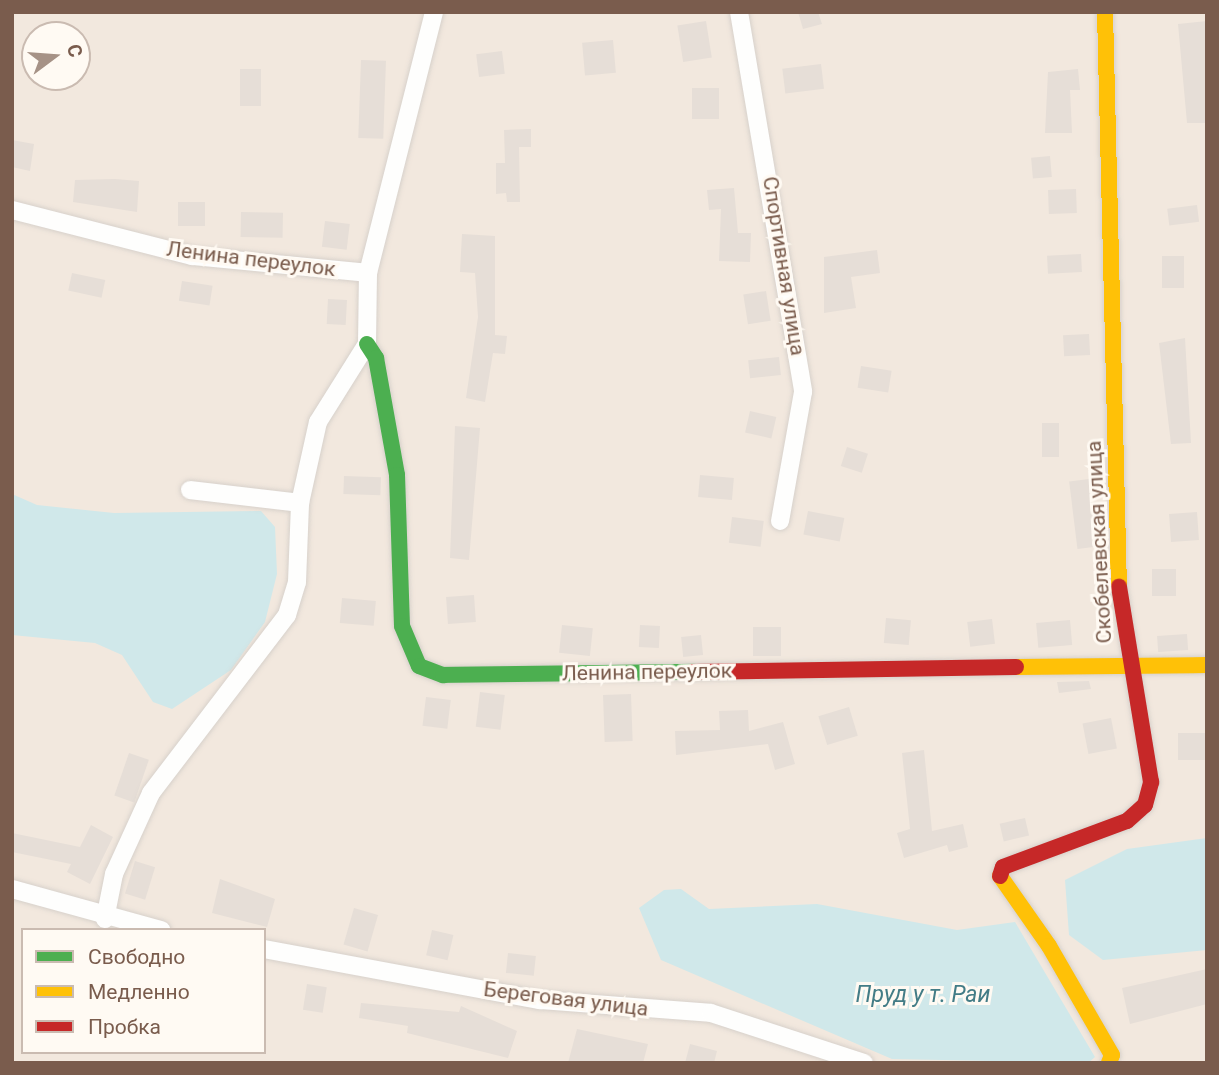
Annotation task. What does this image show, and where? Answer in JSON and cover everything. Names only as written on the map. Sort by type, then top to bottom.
[{"type":"street","points":[[104,919],[114,874],[151,793],[287,615],[297,582],[300,503],[318,422],[367,344],[368,274],[434,12]]},
{"type":"street","name":"Спортивная улица","points":[[739,12],[803,392],[780,521]]},
{"type":"street","name":"Скобелевская улица","points":[[1105,12],[1118,580],[1127,664],[1149,756],[1145,805],[1126,821],[1003,867],[999,882],[1049,946],[1112,1055],[1109,1063]]},
{"type":"street","name":"Ленина переулок","points":[[12,210],[192,256],[368,274]]},
{"type":"street","name":"Ленина переулок","points":[[367,344],[376,358],[397,475],[402,626],[419,667],[443,675],[1207,665]]},
{"type":"street","points":[[190,490],[300,503]]},
{"type":"street","points":[[12,889],[104,919],[151,928]]},
{"type":"street","name":"Береговая улица","points":[[266,949],[540,1000],[711,1013],[864,1063]]},
{"type":"shaded area","points":[[12,12],[1207,12],[1207,1063],[12,1063]]},
{"type":"water","points":[[12,494],[37,505],[114,513],[261,511],[275,527],[277,574],[265,622],[231,670],[172,709],[153,702],[122,655],[95,643],[12,635]]},
{"type":"water","points":[[1207,838],[1207,950],[1103,960],[1069,935],[1065,880],[1127,849]]},
{"type":"water","name":"Пруд у т. Раи","points":[[681,889],[709,909],[817,904],[957,930],[1015,922],[1095,1057],[1088,1063],[892,1059],[661,960],[639,908],[664,890]]},
{"type":"building","points":[[798,12],[818,12],[822,24],[803,29]]},
{"type":"building","points":[[706,21],[712,58],[683,62],[677,26]]},
{"type":"building","points":[[1207,21],[1207,123],[1187,123],[1178,24]]},
{"type":"building","points":[[613,40],[616,73],[585,76],[582,43]]},
{"type":"building","points":[[502,51],[505,74],[479,77],[476,54]]},
{"type":"building","points":[[361,60],[386,61],[383,139],[358,138]]},
{"type":"building","points":[[821,64],[824,89],[785,94],[782,69]]},
{"type":"building","points":[[240,69],[261,69],[261,106],[240,106]]},
{"type":"building","points":[[1078,69],[1080,90],[1070,90],[1072,133],[1045,133],[1048,72]]},
{"type":"building","points":[[692,88],[719,88],[719,119],[692,119]]},
{"type":"building","points":[[531,129],[531,147],[519,147],[520,202],[507,202],[506,193],[496,194],[496,163],[505,163],[504,130]]},
{"type":"building","points":[[12,140],[34,144],[30,171],[12,167]]},
{"type":"building","points":[[1050,156],[1052,177],[1033,179],[1031,158]]},
{"type":"building","points":[[75,180],[139,181],[137,212],[73,202]]},
{"type":"building","points":[[734,188],[738,233],[751,233],[750,262],[719,261],[721,209],[709,210],[707,190]]},
{"type":"building","points":[[1076,189],[1077,213],[1049,214],[1048,190]]},
{"type":"building","points":[[178,202],[205,202],[205,226],[178,226]]},
{"type":"building","points":[[1197,205],[1199,222],[1169,226],[1167,209]]},
{"type":"building","points":[[241,212],[283,213],[283,238],[241,237]]},
{"type":"building","points":[[325,221],[350,224],[347,250],[322,247]]},
{"type":"building","points":[[462,234],[495,236],[495,335],[507,336],[505,354],[493,353],[485,402],[466,398],[478,317],[475,273],[460,272]]},
{"type":"building","points":[[877,250],[880,273],[851,277],[856,308],[824,313],[824,257]]},
{"type":"building","points":[[1081,254],[1082,272],[1048,274],[1047,256]]},
{"type":"building","points":[[1162,256],[1184,256],[1184,288],[1162,288]]},
{"type":"building","points":[[72,273],[105,280],[102,298],[68,291]]},
{"type":"building","points":[[182,281],[213,286],[209,306],[179,301]]},
{"type":"building","points":[[766,291],[771,321],[748,324],[743,295]]},
{"type":"building","points":[[328,299],[347,300],[346,325],[327,324]]},
{"type":"building","points":[[1089,334],[1090,355],[1064,356],[1063,335]]},
{"type":"building","points":[[1185,338],[1191,443],[1171,444],[1159,343]]},
{"type":"building","points":[[779,357],[781,375],[750,378],[748,360]]},
{"type":"building","points":[[861,366],[892,371],[888,393],[858,388]]},
{"type":"building","points":[[750,411],[776,417],[771,439],[745,432]]},
{"type":"building","points":[[1042,423],[1059,423],[1059,457],[1042,457]]},
{"type":"building","points":[[455,426],[480,428],[469,560],[450,558]]},
{"type":"building","points":[[847,447],[868,454],[862,473],[841,466]]},
{"type":"building","points":[[700,475],[734,478],[732,500],[698,497]]},
{"type":"building","points":[[344,476],[381,477],[380,495],[343,494]]},
{"type":"building","points":[[1089,479],[1097,546],[1077,549],[1069,481]]},
{"type":"building","points":[[808,511],[844,518],[840,542],[803,535]]},
{"type":"building","points":[[1197,512],[1199,540],[1171,542],[1169,514]]},
{"type":"building","points":[[732,517],[764,521],[761,547],[729,543]]},
{"type":"building","points":[[1152,569],[1176,569],[1176,596],[1152,596]]},
{"type":"building","points":[[474,595],[476,622],[448,624],[446,597]]},
{"type":"building","points":[[342,598],[376,601],[374,626],[340,623]]},
{"type":"building","points":[[886,618],[911,620],[909,645],[884,643]]},
{"type":"building","points":[[992,619],[995,644],[970,647],[967,622]]},
{"type":"building","points":[[1070,620],[1072,645],[1038,648],[1036,623]]},
{"type":"building","points":[[562,625],[593,628],[590,656],[559,653]]},
{"type":"building","points":[[640,625],[660,626],[659,648],[639,647]]},
{"type":"building","points":[[753,627],[781,627],[781,656],[753,656]]},
{"type":"building","points":[[1187,634],[1188,650],[1158,652],[1157,636]]},
{"type":"building","points":[[701,635],[703,655],[683,657],[681,637]]},
{"type":"building","points":[[1089,681],[1091,689],[1059,693],[1057,682]]},
{"type":"building","points":[[480,692],[505,695],[501,730],[476,727]]},
{"type":"building","points":[[631,694],[633,741],[605,742],[603,695]]},
{"type":"building","points":[[426,697],[451,700],[447,729],[422,726]]},
{"type":"building","points":[[849,707],[858,736],[827,745],[818,716]]},
{"type":"building","points":[[748,710],[749,731],[783,722],[795,764],[775,770],[768,744],[676,755],[675,731],[720,730],[719,711]]},
{"type":"building","points":[[1111,718],[1117,748],[1088,754],[1083,724]]},
{"type":"building","points":[[1178,733],[1207,733],[1207,760],[1178,760]]},
{"type":"building","points":[[924,750],[932,831],[963,824],[968,847],[949,852],[947,845],[904,858],[897,833],[910,829],[902,753]]},
{"type":"building","points":[[129,753],[149,760],[134,802],[114,796]]},
{"type":"building","points":[[1025,818],[1029,836],[1004,841],[1000,824]]},
{"type":"building","points":[[91,825],[113,837],[90,884],[67,872],[71,864],[12,852],[12,833],[80,847]]},
{"type":"building","points":[[135,861],[155,867],[145,900],[125,894]]},
{"type":"building","points":[[220,879],[275,899],[267,927],[212,913]]},
{"type":"building","points":[[354,908],[378,915],[368,951],[344,945]]},
{"type":"building","points":[[432,930],[453,935],[448,960],[426,955]]},
{"type":"building","points":[[508,953],[536,956],[534,976],[506,973]]},
{"type":"building","points":[[1207,969],[1207,1004],[1130,1024],[1122,988]]},
{"type":"building","points":[[307,984],[327,987],[323,1013],[303,1010]]},
{"type":"building","points":[[361,1003],[459,1012],[461,1006],[517,1031],[508,1058],[407,1033],[408,1026],[359,1018]]},
{"type":"building","points":[[577,1029],[648,1044],[643,1063],[568,1063]]},
{"type":"building","points":[[690,1044],[717,1051],[714,1063],[685,1063]]},
{"type":"traffic: fast","points":[[367,344],[376,358],[397,475],[402,626],[419,666],[443,675],[692,672]]},
{"type":"traffic: slow","points":[[1105,12],[1119,587]]},
{"type":"traffic: slow","points":[[1016,667],[1207,665]]},
{"type":"traffic: slow","points":[[1000,876],[1049,946],[1112,1055],[1109,1063]]},
{"type":"traffic: jam","points":[[1000,876],[1003,867],[1127,821],[1145,805],[1151,782],[1119,587]]},
{"type":"traffic: jam","points":[[692,672],[1016,667]]}]
